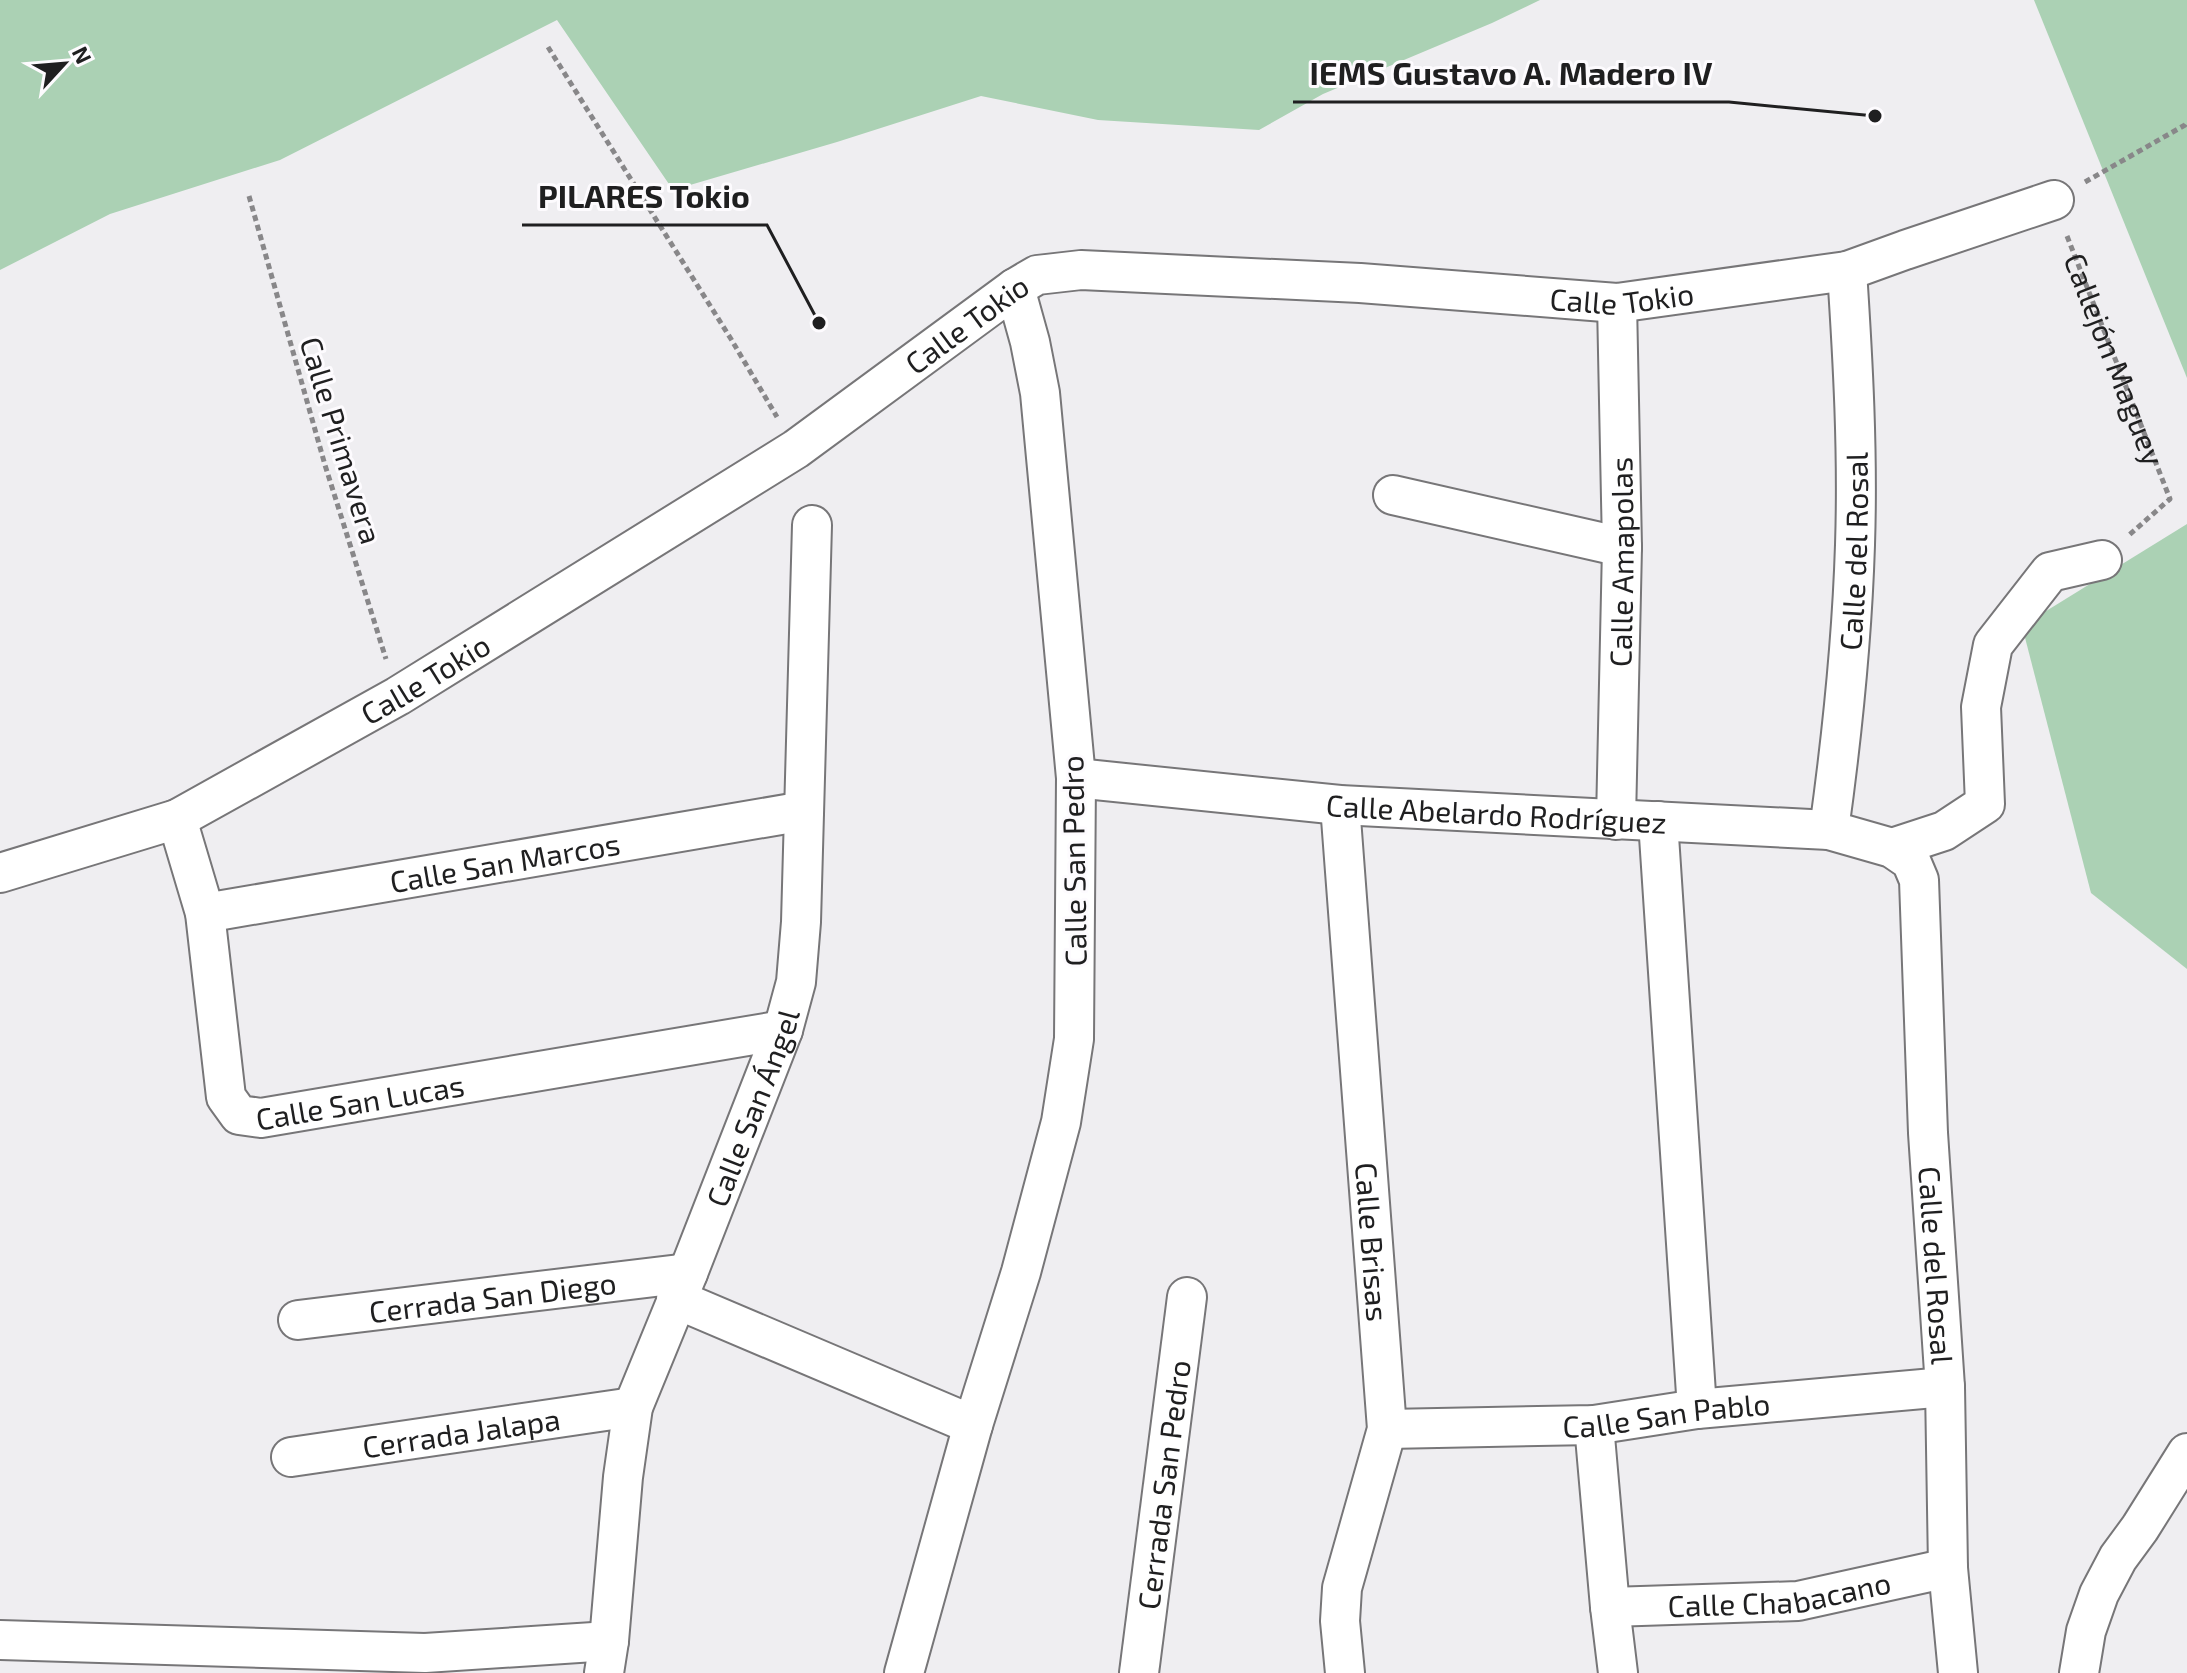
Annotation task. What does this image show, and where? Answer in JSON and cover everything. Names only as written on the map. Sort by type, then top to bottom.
[{"type":"street","name":"Calle Tokio","points":[[0,873],[177,819],[398,696],[796,449],[1037,275],[1081,270],[1360,283],[1617,303],[1847,271],[2054,200]]},
{"type":"street","name":"Calle del Rosal","points":[[1829,830],[1838,765],[1855,545],[1855,397],[1847,271]]},
{"type":"street","name":"Calle San Pedro","points":[[904,1673],[973,1425],[1021,1272],[1061,1122],[1074,1039],[1076,778],[1040,393],[1015,288]]},
{"type":"street","name":"Calle Amapolas","points":[[1616,820],[1622,547],[1617,303]]},
{"type":"street","points":[[1393,495],[1622,547]]},
{"type":"street","name":"Calle San Ángel","points":[[607,1657],[623,1477],[633,1407],[783,1030],[796,982],[801,922],[812,525]]},
{"type":"street","points":[[1901,854],[1985,804],[1981,707],[1993,645],[2050,572],[2102,560]]},
{"type":"street","name":"Calle Abelardo Rodríguez","points":[[1076,778],[1340,805],[1829,830],[1901,854]]},
{"type":"street","name":"Calle Brisas","points":[[1340,805],[1387,1429],[1342,1588],[1340,1621],[1345,1673]]},
{"type":"street","name":"Calle San Marcos","points":[[205,913],[804,811]]},
{"type":"street","name":"Calle San Lucas","points":[[177,819],[205,913],[226,1097],[239,1115],[261,1118],[783,1030]]},
{"type":"street","points":[[1658,821],[1697,1409]]},
{"type":"street","name":"Calle del Rosal","points":[[1901,854],[1919,880],[1928,1133],[1945,1387],[1948,1568],[1958,1673]]},
{"type":"street","points":[[682,1286],[973,1425]]},
{"type":"street","name":"Cerrada San Diego","points":[[298,1320],[682,1286]]},
{"type":"street","name":"Cerrada San Pedro","points":[[1139,1673],[1187,1297]]},
{"type":"street","name":"Calle San Pablo","points":[[1387,1429],[1594,1425],[1697,1409],[1945,1387]]},
{"type":"street","name":"Cerrada Jalapa","points":[[291,1457],[633,1407]]},
{"type":"street","points":[[1594,1425],[1618,1673]]},
{"type":"street","points":[[2079,1673],[2086,1631],[2099,1594],[2118,1558],[2187,1453]]},
{"type":"street","name":"Calle Chabacano","points":[[1610,1607],[1798,1601],[1948,1568]]},
{"type":"street","points":[[0,1640],[607,1657]]},
{"type":"path","points":[[548,47],[731,339],[796,449]]},
{"type":"path","points":[[2054,200],[2187,122]]},
{"type":"path","name":"Calle Primavera","points":[[249,196],[325,465],[398,696]]},
{"type":"path","name":"Callejón Maguey","points":[[2054,200],[2170,499],[2102,560]]},
{"type":"green space","points":[[0,0],[1540,0],[1323,94],[1259,130],[1098,120],[981,96],[673,190],[557,20],[280,160],[110,214],[0,270]]},
{"type":"green space","points":[[2034,0],[2187,0],[2187,378]]},
{"type":"green space","points":[[2187,524],[2187,969],[2091,893],[2022,626]]},
{"type":"place","name":"IEMS Gustavo A. Madero IV","points":[[1875,116]]},
{"type":"place","name":"PILARES Tokio","points":[[819,323]]}]
